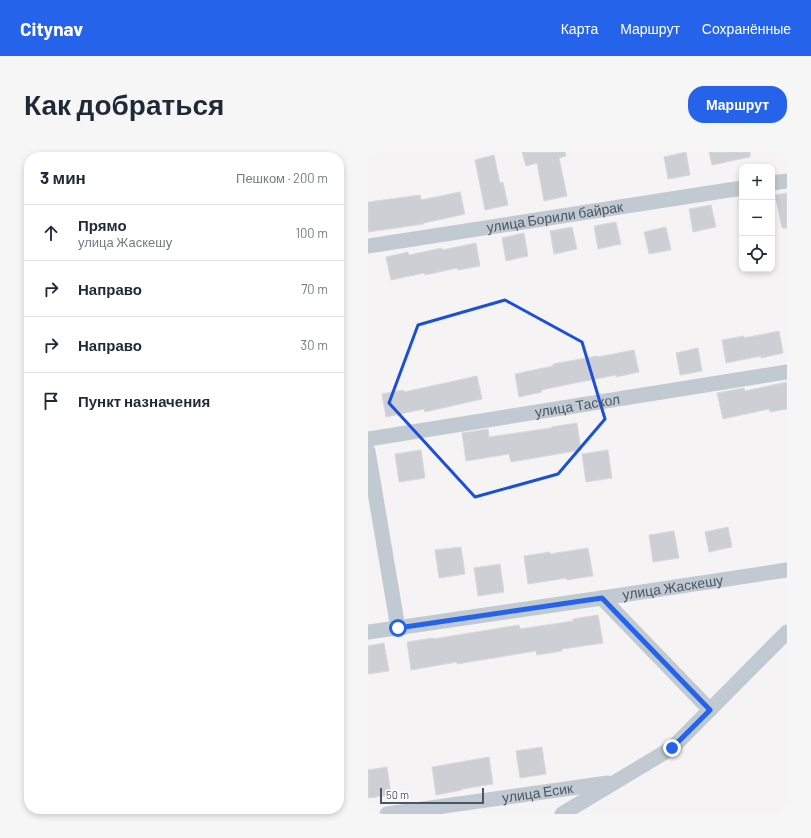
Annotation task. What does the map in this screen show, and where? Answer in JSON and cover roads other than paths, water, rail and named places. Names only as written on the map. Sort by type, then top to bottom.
[{"type":"street","points":[[775,183],[787,181]]},
{"type":"street","name":"улица Борили байрак","points":[[368,246],[739,188]]},
{"type":"street","name":"улица Таскол","points":[[368,439],[787,372]]},
{"type":"street","points":[[368,451],[398,628]]},
{"type":"street","name":"улица Жаскешу","points":[[368,632],[787,570]]},
{"type":"street","points":[[602,598],[710,710]]},
{"type":"street","points":[[562,814],[672,748],[787,632]]},
{"type":"street","name":"улица Есик","points":[[388,814],[616,782]]}]
